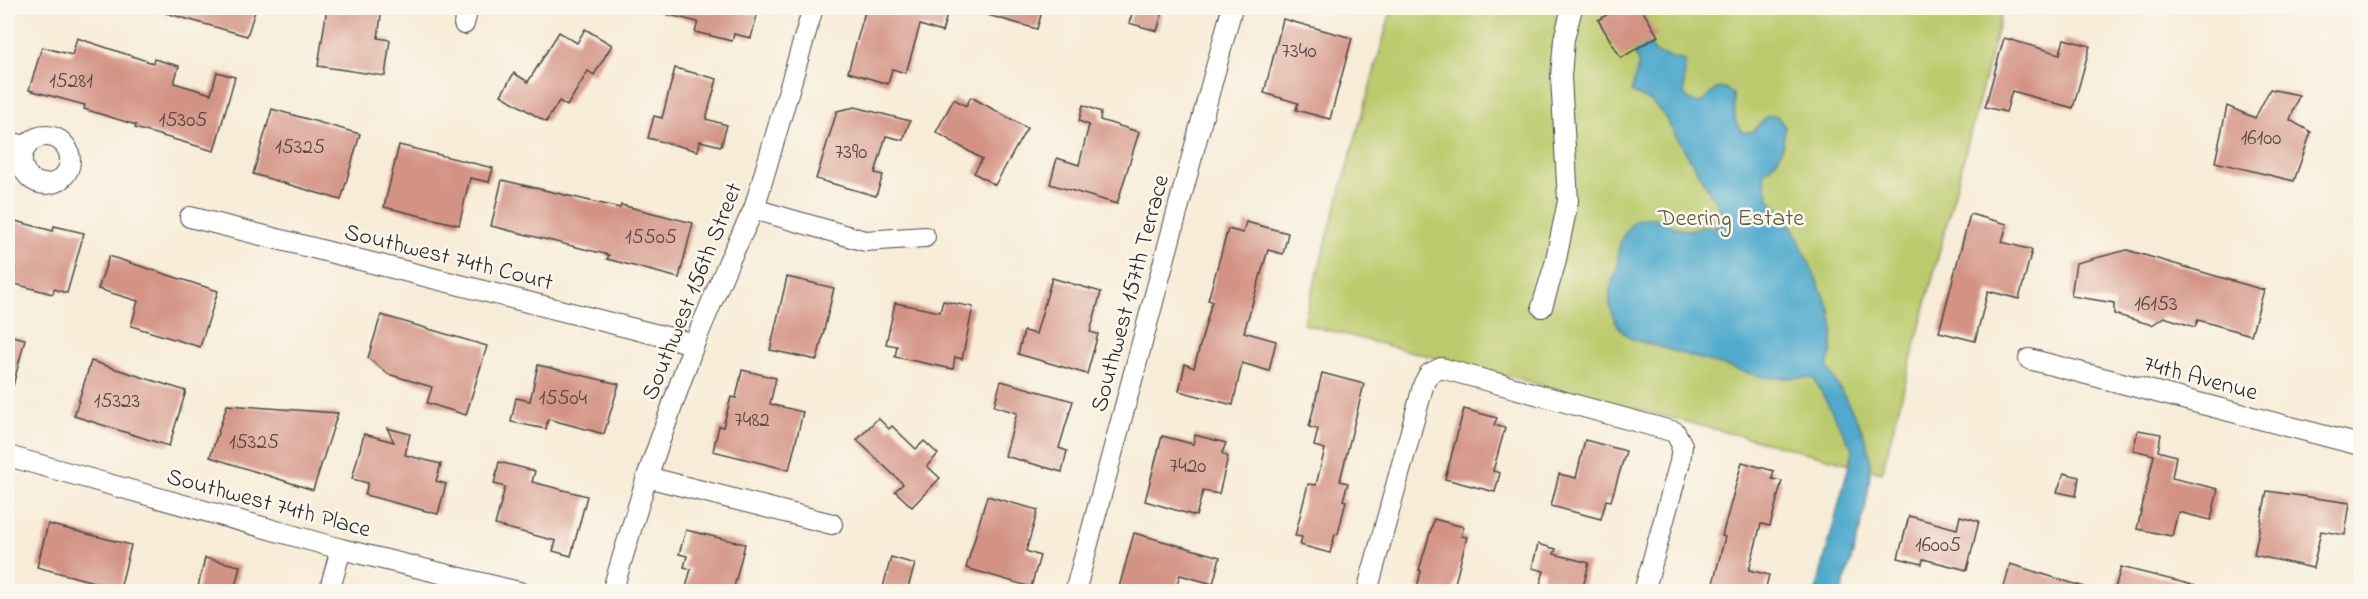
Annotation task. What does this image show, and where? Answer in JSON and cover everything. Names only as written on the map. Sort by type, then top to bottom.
[{"type":"street","name":"Southwest 156th Street","points":[[612,591],[647,477],[694,344],[754,209],[813,8]]},
{"type":"street","name":"Southwest 157th Terrace","points":[[1075,591],[1232,8]]},
{"type":"street","points":[[1542,307],[1555,264],[1568,201],[1561,76],[1564,39],[1572,8]]},
{"type":"street","points":[[40,137],[55,138],[67,148],[70,164],[63,178],[48,184],[33,181],[15,165],[23,153],[17,144],[40,137]]},
{"type":"street","points":[[754,209],[865,241],[925,237]]},
{"type":"street","name":"Southwest 74th Court","points":[[190,217],[694,344]]},
{"type":"street","name":"74th Avenue","points":[[2029,359],[2361,445]]},
{"type":"street","points":[[1366,591],[1422,392],[1429,374],[1436,369],[1446,368],[1671,429],[1680,440],[1682,456],[1644,591]]},
{"type":"street","name":"Southwest 74th Place","points":[[8,456],[341,549],[519,591]]},
{"type":"street","points":[[647,477],[832,524]]},
{"type":"street","points":[[329,591],[341,549]]},
{"type":"green space","name":"Deering Estate","points":[[1392,8],[2003,8],[1882,472],[1303,324]]},
{"type":"water","points":[[1650,44],[1656,53],[1685,61],[1684,94],[1690,101],[1701,103],[1716,89],[1725,88],[1733,94],[1736,123],[1743,133],[1753,131],[1768,116],[1777,116],[1785,127],[1780,153],[1774,163],[1763,173],[1769,199],[1787,218],[1798,238],[1830,310],[1833,328],[1832,350],[1827,366],[1865,438],[1870,463],[1867,499],[1842,591],[1816,591],[1853,450],[1814,379],[1759,376],[1632,339],[1620,329],[1613,315],[1610,293],[1620,245],[1635,220],[1660,219],[1676,228],[1688,230],[1712,228],[1724,221],[1719,207],[1661,111],[1650,101],[1631,92],[1639,63],[1634,53]]},
{"type":"building","points":[[163,8],[256,8],[247,36],[162,12]]},
{"type":"building","points":[[327,8],[382,8],[378,38],[390,40],[385,76],[318,66]]},
{"type":"building","points":[[661,8],[744,8],[743,11],[757,15],[751,38],[734,34],[732,41],[695,32],[698,22],[661,13]]},
{"type":"building","points":[[866,8],[949,8],[942,32],[920,25],[906,73],[892,69],[888,84],[848,72]]},
{"type":"building","points":[[978,8],[1043,8],[1037,29],[977,12]]},
{"type":"building","points":[[1134,8],[1164,8],[1157,31],[1129,23]]},
{"type":"building","points":[[1607,8],[1641,8],[1658,36],[1621,58],[1598,20],[1610,13]]},
{"type":"building","points":[[1283,19],[1352,38],[1330,119],[1296,110],[1298,103],[1264,93]]},
{"type":"building","points":[[585,29],[612,45],[594,75],[588,71],[567,106],[559,101],[546,122],[501,95],[514,73],[528,82],[559,32],[577,43]]},
{"type":"building","points":[[77,38],[153,63],[154,59],[179,66],[174,83],[211,94],[217,72],[235,77],[214,151],[135,128],[136,125],[84,109],[85,105],[29,90],[42,47],[72,55]]},
{"type":"building","points":[[2004,38],[2060,54],[2064,39],[2090,46],[2073,108],[2012,91],[2006,112],[1985,107]]},
{"type":"building","points":[[675,68],[717,79],[706,119],[727,125],[721,146],[700,141],[698,151],[648,138],[654,116],[662,118]]},
{"type":"building","points":[[2270,89],[2299,95],[2290,120],[2311,132],[2294,181],[2215,162],[2227,106],[2255,118]]},
{"type":"building","points":[[971,97],[1027,128],[995,185],[974,173],[982,159],[936,132],[954,99],[966,106]]},
{"type":"building","points":[[1083,105],[1101,112],[1100,120],[1139,132],[1117,204],[1050,184],[1057,158],[1079,165],[1089,125],[1079,121]]},
{"type":"building","points":[[855,107],[910,121],[903,140],[886,136],[875,173],[883,175],[876,196],[816,179],[837,111]]},
{"type":"building","points":[[272,109],[360,134],[341,200],[253,174]]},
{"type":"building","points":[[399,145],[493,168],[489,182],[470,178],[459,225],[384,207]]},
{"type":"building","points":[[502,180],[693,223],[679,278],[607,259],[609,255],[491,226]]},
{"type":"building","points":[[1970,214],[2007,224],[2002,242],[2032,250],[2019,299],[1988,291],[1975,341],[1939,332]]},
{"type":"building","points":[[8,219],[53,231],[54,226],[84,233],[67,293],[54,289],[53,294],[11,283],[15,266],[8,264]]},
{"type":"building","points":[[1246,222],[1288,233],[1283,254],[1268,250],[1244,332],[1276,341],[1269,371],[1242,363],[1233,405],[1179,391],[1185,364],[1194,368],[1212,301],[1208,300],[1228,229],[1243,233]]},
{"type":"building","points":[[2127,250],[2264,290],[2251,335],[2198,320],[2195,327],[2164,317],[2152,325],[2114,314],[2114,303],[2071,296],[2076,263]]},
{"type":"building","points":[[109,256],[218,291],[200,347],[131,326],[138,301],[98,289]]},
{"type":"building","points":[[787,277],[834,288],[817,360],[770,350]]},
{"type":"building","points":[[1052,278],[1101,292],[1090,332],[1098,334],[1087,374],[1018,354],[1024,331],[1036,334]]},
{"type":"building","points":[[943,301],[973,307],[962,359],[955,357],[953,369],[895,357],[897,346],[886,344],[895,303],[940,312]]},
{"type":"building","points":[[381,315],[487,346],[466,415],[427,403],[432,387],[388,374],[368,358]]},
{"type":"building","points":[[8,335],[25,339],[13,386],[8,386]]},
{"type":"building","points":[[91,361],[186,391],[169,446],[74,416]]},
{"type":"building","points":[[538,365],[619,384],[604,434],[548,419],[546,429],[511,422],[516,398],[530,401]]},
{"type":"building","points":[[742,370],[776,378],[770,404],[803,412],[789,470],[713,451],[719,426],[723,427],[731,397],[736,398]]},
{"type":"building","points":[[1322,373],[1364,384],[1340,481],[1348,483],[1343,500],[1346,501],[1338,534],[1335,534],[1330,553],[1300,545],[1302,537],[1295,536],[1308,484],[1316,485],[1325,449],[1314,446],[1318,429],[1309,427]]},
{"type":"building","points":[[1001,381],[1073,401],[1059,448],[1067,451],[1062,472],[1005,456],[1017,413],[994,406]]},
{"type":"building","points":[[227,405],[338,413],[313,490],[210,457]]},
{"type":"building","points":[[1464,409],[1497,418],[1494,425],[1505,428],[1493,471],[1500,473],[1495,492],[1445,479]]},
{"type":"building","points":[[878,418],[889,429],[892,426],[916,449],[924,441],[938,454],[927,466],[940,478],[912,507],[895,491],[903,484],[857,440]]},
{"type":"building","points":[[387,428],[410,434],[405,455],[441,464],[436,481],[446,484],[438,514],[365,495],[368,483],[352,479],[364,434],[394,442]]},
{"type":"building","points":[[2138,430],[2161,434],[2158,451],[2176,456],[2172,478],[2218,489],[2211,520],[2178,512],[2172,536],[2137,529],[2154,455],[2133,450]]},
{"type":"building","points":[[1195,435],[1226,443],[1222,453],[1228,457],[1219,494],[1203,491],[1196,516],[1145,501],[1162,436],[1193,444]]},
{"type":"building","points":[[1585,440],[1626,451],[1611,501],[1606,500],[1601,519],[1551,506],[1559,474],[1576,478]]},
{"type":"building","points":[[499,462],[535,471],[532,482],[587,496],[571,556],[553,551],[556,541],[495,525],[505,487],[494,484]]},
{"type":"building","points":[[1742,462],[1774,471],[1772,479],[1782,481],[1770,526],[1761,524],[1749,570],[1769,575],[1765,591],[1711,591],[1725,537],[1722,536]]},
{"type":"building","points":[[2064,473],[2079,477],[2076,496],[2057,492]]},
{"type":"building","points":[[2267,491],[2350,503],[2345,535],[2321,531],[2313,568],[2254,555]]},
{"type":"building","points":[[987,496],[1038,510],[1026,551],[1040,556],[1031,587],[966,568]]},
{"type":"building","points":[[1909,516],[1957,529],[1960,516],[1979,521],[1967,570],[1923,559],[1922,564],[1898,558]]},
{"type":"building","points":[[1434,519],[1464,527],[1461,536],[1467,537],[1453,591],[1431,591],[1417,588],[1421,571],[1419,570]]},
{"type":"building","points":[[48,524],[131,545],[120,589],[37,567]]},
{"type":"building","points":[[686,530],[745,544],[733,591],[685,591],[691,569],[684,567],[687,556],[679,554]]},
{"type":"building","points":[[1134,533],[1220,557],[1213,584],[1180,575],[1175,591],[1118,591]]},
{"type":"building","points":[[1538,544],[1556,549],[1554,554],[1589,563],[1582,591],[1538,591],[1544,571],[1532,568]]},
{"type":"building","points":[[891,557],[915,564],[907,591],[882,591]]},
{"type":"building","points":[[205,558],[240,566],[234,591],[197,591]]},
{"type":"building","points":[[2010,564],[2088,588],[2088,591],[2003,591]]},
{"type":"building","points":[[2121,567],[2197,586],[2197,591],[2114,591]]}]
